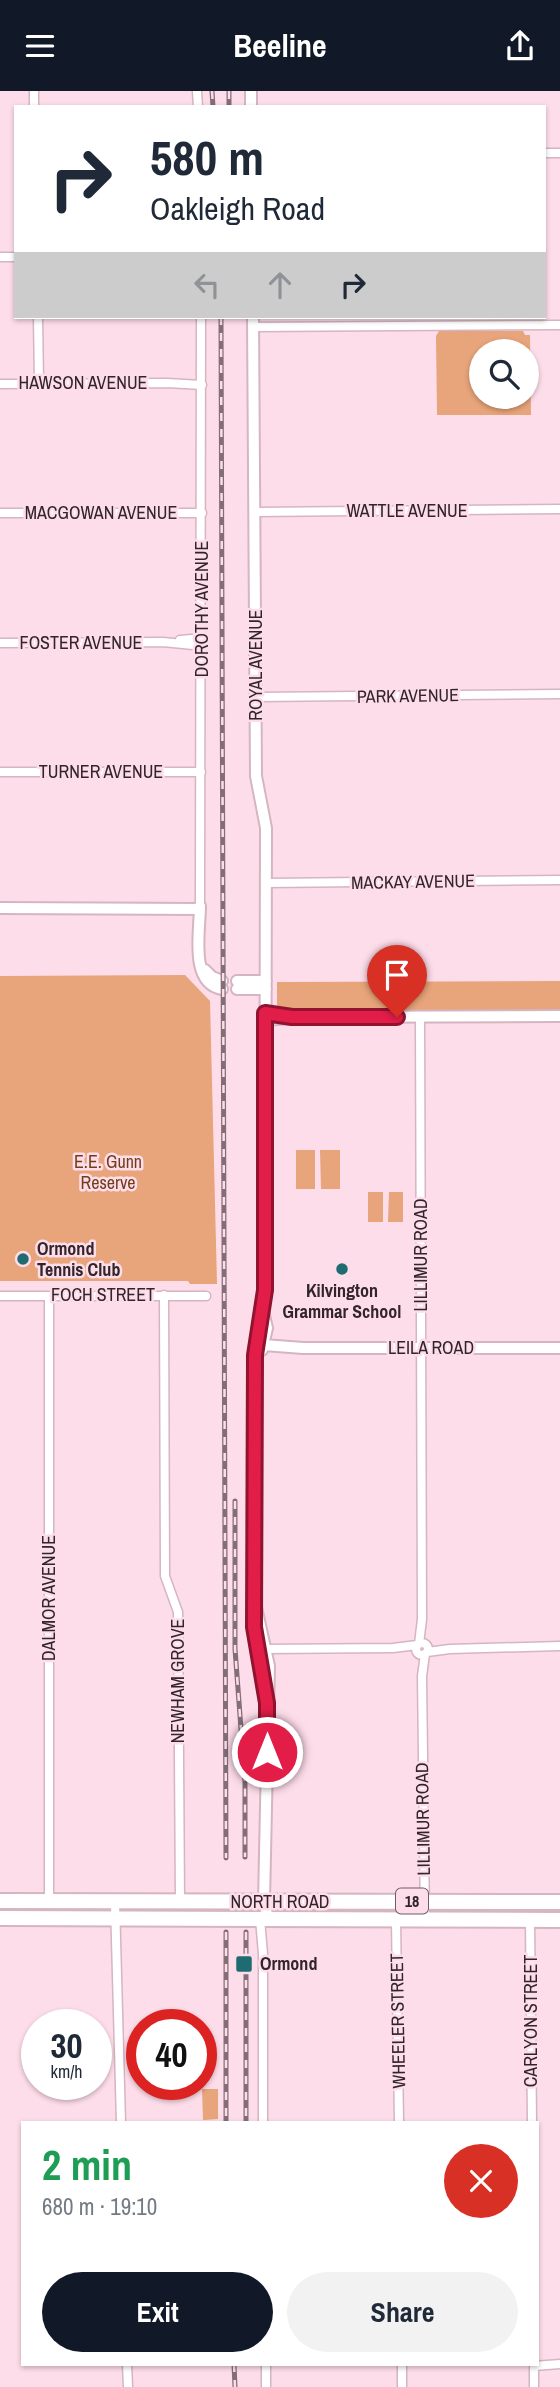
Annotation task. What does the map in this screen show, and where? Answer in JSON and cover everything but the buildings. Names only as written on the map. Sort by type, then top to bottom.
[{"type":"highway","name":"NORTH ROAD","points":[[0,1901],[560,1902]]},
{"type":"highway","name":"NORTH ROAD","points":[[0,1918],[560,1920]]},
{"type":"street","points":[[38,319],[38,384]]},
{"type":"street","name":"DOROTHY AVENUE","points":[[200,906],[203,642],[201,319]]},
{"type":"street","points":[[253,322],[560,325]]},
{"type":"street","name":"ROYAL AVENUE","points":[[253,322],[256,776],[266,821],[264,1314],[256,1370],[256,1607],[267,1703],[268,1901],[264,1919]]},
{"type":"street","name":"HAWSON AVENUE","points":[[0,384],[202,382]]},
{"type":"street","name":"WATTLE AVENUE","points":[[255,512],[560,509]]},
{"type":"street","name":"MACGOWAN AVENUE","points":[[0,513],[202,513]]},
{"type":"street","name":"FOSTER AVENUE","points":[[0,643],[203,642]]},
{"type":"street","name":"PARK AVENUE","points":[[256,697],[560,694]]},
{"type":"street","name":"TURNER AVENUE","points":[[0,772],[201,772]]},
{"type":"street","name":"MACKAY AVENUE","points":[[266,883],[560,880]]},
{"type":"street","points":[[0,908],[200,906],[200,961],[212,978],[222,985]]},
{"type":"street","points":[[237,985],[266,985]]},
{"type":"street","points":[[265,1016],[560,1016]]},
{"type":"street","name":"LILLIMUR ROAD","points":[[420,1017],[425,1919]]},
{"type":"street","name":"NEWHAM GROVE","points":[[164,1295],[165,1576],[178,1611],[180,1902]]},
{"type":"street","name":"FOCH STREET","points":[[0,1296],[206,1296]]},
{"type":"street","name":"DALMOR AVENUE","points":[[49,1296],[49,1901]]},
{"type":"street","name":"LEILA ROAD","points":[[260,1348],[560,1348]]},
{"type":"street","points":[[261,1649],[557,1648]]},
{"type":"street","points":[[115,1902],[121,2121]]},
{"type":"street","points":[[263,2121],[264,1919]]},
{"type":"street","name":"WHEELER STREET","points":[[396,1920],[399,2121]]},
{"type":"street","name":"CARLYON STREET","points":[[530,1920],[532,2121]]},
{"type":"street","points":[[539,2365],[560,2364]]},
{"type":"street","points":[[127,2366],[128,2387]]},
{"type":"street","points":[[266,2366],[266,2387]]},
{"type":"street","points":[[402,2366],[402,2387]]},
{"type":"street","points":[[534,2366],[534,2387]]},
{"type":"green space","points":[[439,331],[523,331],[525,335],[530,335],[530,339],[469,339],[469,409],[531,409],[531,415],[437,415],[436,336]]},
{"type":"green space","name":"E.E. Gunn Reserve","points":[[185,975],[210,1001],[217,1284],[190,1284],[188,1281],[0,1281],[0,976]]},
{"type":"green space","points":[[560,981],[560,1010],[303,1013],[277,1008],[277,982]]},
{"type":"green space","points":[[296,1150],[315,1150],[315,1189],[296,1189]]},
{"type":"green space","points":[[320,1150],[340,1150],[340,1189],[321,1189]]},
{"type":"green space","points":[[368,1192],[383,1192],[383,1222],[368,1222]]},
{"type":"green space","points":[[389,1192],[403,1192],[403,1222],[388,1222]]},
{"type":"green space","points":[[218,2089],[218,2119],[203,2120],[202,2100],[217,2100]]},
{"type":"railway","points":[[212,91],[213,105]]},
{"type":"railway","points":[[229,91],[229,105]]},
{"type":"railway","points":[[221,319],[226,1858]]},
{"type":"railway","points":[[235,1501],[235,1649],[245,1782],[245,1857]]},
{"type":"railway","points":[[226,1932],[226,2121]]},
{"type":"railway","points":[[246,1932],[246,2121]]},
{"type":"railway","points":[[234,2366],[235,2387]]},
{"type":"place","name":"Ormond Tennis Club","points":[[23,1259]]},
{"type":"place","name":"Kilvington Grammar School","points":[[342,1269]]},
{"type":"place","name":"Ormond","points":[[244,1964]]},
{"type":"route","points":[[267,1752],[267,1703],[254,1627],[255,1355],[264,1314],[265,1290],[265,1013],[292,1017],[397,1017]]}]
